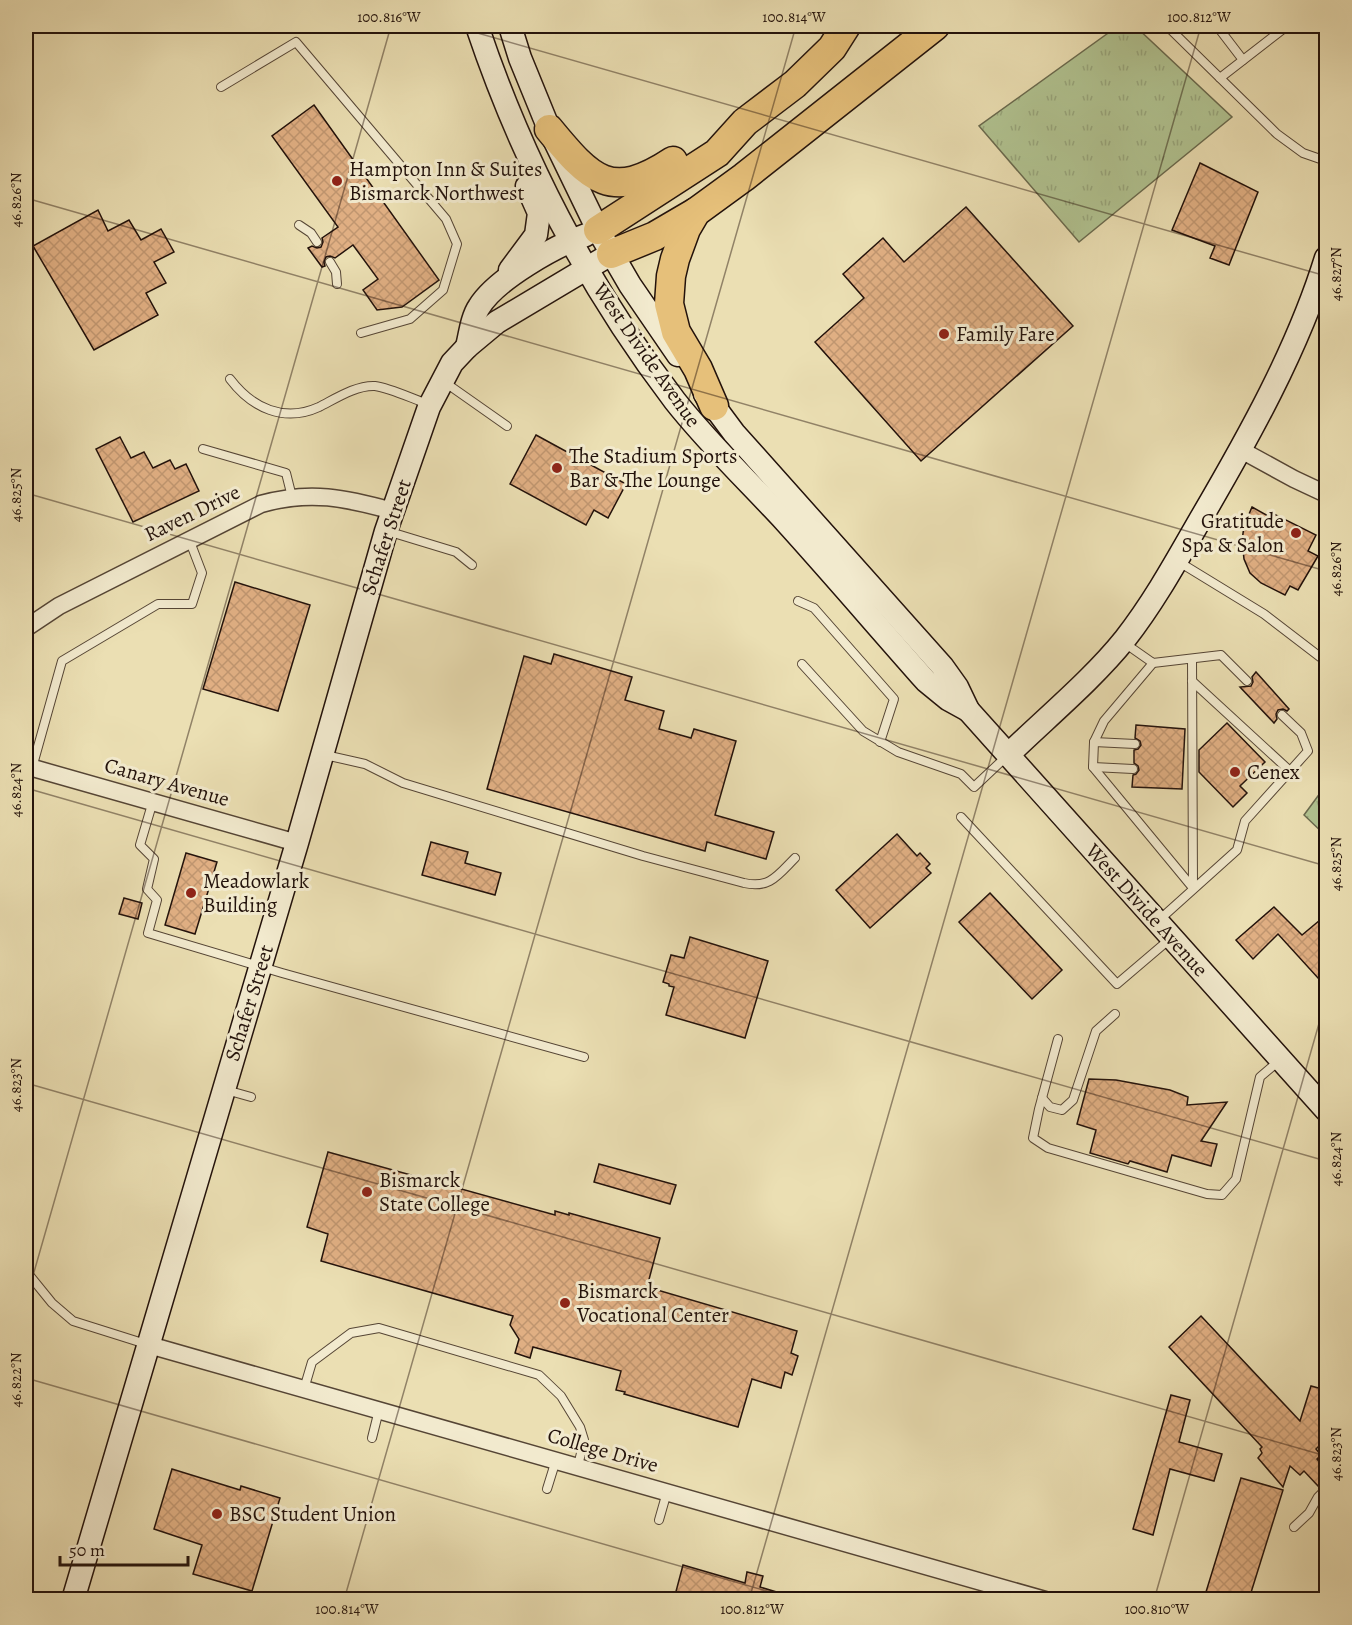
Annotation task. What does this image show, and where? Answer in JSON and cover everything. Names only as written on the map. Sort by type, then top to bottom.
[{"type":"highway","points":[[599,251],[717,153],[746,122],[795,84],[832,48],[846,26]]},
{"type":"highway","points":[[599,251],[655,236],[696,212],[744,177],[935,26]]},
{"type":"highway","points":[[549,129],[587,171],[605,181],[625,183],[656,172],[713,133],[746,122]]},
{"type":"highway","points":[[696,212],[686,229],[675,259],[669,304],[676,332],[698,369],[714,406]]},
{"type":"street","name":"West Divide Avenue","points":[[477,26],[498,85],[519,134],[571,240],[599,251],[642,304],[734,433],[942,666],[957,687],[968,710],[1326,1110]]},
{"type":"street","name":"West Divide Avenue","points":[[510,26],[520,58],[642,354],[706,439],[803,541],[926,681],[948,699],[968,710]]},
{"type":"street","points":[[492,291],[523,255],[536,235],[539,213],[527,187],[519,134]]},
{"type":"street","name":"Schafer Street","points":[[467,347],[477,308],[492,291],[521,269],[571,240],[599,251]]},
{"type":"street","name":"Schafer Street","points":[[73,1599],[390,521],[430,405],[452,363],[467,347],[497,322],[599,251]]},
{"type":"street","points":[[1009,754],[1123,641],[1156,595],[1241,450],[1296,338],[1326,258]]},
{"type":"street","points":[[1241,450],[1326,494]]},
{"type":"street","name":"Raven Drive","points":[[26,628],[59,606],[261,504],[292,497],[322,495],[339,497],[390,521]]},
{"type":"street","name":"Canary Avenue","points":[[29,767],[297,843]]},
{"type":"street","name":"College Drive","points":[[149,1345],[1045,1599]]},
{"type":"lane","points":[[1167,26],[1277,135],[1303,153],[1326,161]]},
{"type":"lane","points":[[1217,26],[1243,60]]},
{"type":"lane","points":[[1220,78],[1287,26]]},
{"type":"lane","points":[[221,87],[296,42],[446,219],[457,244],[443,290],[410,319],[361,333]]},
{"type":"lane","points":[[299,225],[311,233],[317,242]]},
{"type":"lane","points":[[330,262],[336,272],[337,284]]},
{"type":"lane","points":[[230,379],[237,388],[258,405],[272,412],[288,415],[302,413],[337,396],[374,386],[430,405]]},
{"type":"lane","points":[[443,381],[507,426]]},
{"type":"lane","points":[[202,449],[286,473],[292,497]]},
{"type":"lane","points":[[390,521],[456,552],[472,565]]},
{"type":"lane","points":[[29,767],[62,661],[158,604],[192,604],[202,573],[188,539]]},
{"type":"lane","points":[[1177,560],[1264,615],[1324,660],[1326,657]]},
{"type":"lane","points":[[798,601],[814,608],[894,699],[880,742]]},
{"type":"lane","points":[[1123,641],[1153,663],[1221,655],[1247,681]]},
{"type":"lane","points":[[1192,659],[1187,771],[1193,888]]},
{"type":"lane","points":[[1153,663],[1104,721],[1094,742],[1094,767],[1193,888]]},
{"type":"lane","points":[[802,664],[863,730],[898,752],[961,774],[974,787],[1009,754]]},
{"type":"lane","points":[[1192,681],[1290,771]]},
{"type":"lane","points":[[961,817],[1117,984],[1165,930],[1193,888],[1237,850],[1245,822],[1308,751],[1301,733],[1282,715]]},
{"type":"lane","points":[[1094,742],[1134,744]]},
{"type":"lane","points":[[321,754],[365,764],[403,783],[643,856],[744,883],[755,885],[771,881],[795,858]]},
{"type":"lane","points":[[1094,767],[1133,769]]},
{"type":"lane","points":[[153,801],[140,845],[154,859],[147,889],[157,900],[148,933],[260,967],[584,1057]]},
{"type":"lane","points":[[1042,1098],[1050,1107],[1062,1110],[1072,1100],[1096,1031],[1115,1014]]},
{"type":"lane","points":[[1058,1039],[1033,1138],[1048,1148],[1206,1194],[1222,1195],[1236,1179],[1260,1077],[1281,1060]]},
{"type":"lane","points":[[223,1089],[251,1097]]},
{"type":"lane","points":[[26,1271],[52,1303],[73,1321],[149,1345]]},
{"type":"lane","points":[[304,1389],[312,1362],[351,1333],[379,1328],[539,1375],[561,1396],[580,1427],[585,1440],[578,1466]]},
{"type":"lane","points":[[372,1438],[379,1410]]},
{"type":"lane","points":[[547,1489],[556,1460]]},
{"type":"lane","points":[[1294,1527],[1309,1513],[1318,1497],[1326,1490]]},
{"type":"lane","points":[[659,1520],[667,1491]]},
{"type":"green space","points":[[1118,26],[1135,26],[1232,117],[1079,242],[979,126]]},
{"type":"green space","points":[[1326,785],[1326,836],[1304,815]]},
{"type":"building","name":"Hampton Inn & Suites Bismarck Northwest","points":[[314,105],[439,280],[402,307],[377,310],[363,290],[378,279],[353,245],[335,258],[326,257],[325,266],[322,267],[308,248],[321,247],[322,238],[338,227],[272,136]]},
{"type":"building","points":[[1200,163],[1258,192],[1229,265],[1210,258],[1215,246],[1172,230]]},
{"type":"building","name":"Family Fare","points":[[966,207],[1073,326],[921,461],[815,342],[864,298],[843,274],[883,238],[904,262]]},
{"type":"building","points":[[98,210],[108,231],[129,220],[141,240],[161,229],[174,252],[154,262],[166,283],[146,293],[158,315],[94,350],[33,246]]},
{"type":"building","name":"The Stadium Sports Bar & The Lounge","points":[[536,435],[626,484],[608,518],[594,510],[586,525],[510,484]]},
{"type":"building","points":[[120,437],[131,458],[144,452],[153,468],[170,460],[175,469],[186,464],[199,491],[133,522],[96,449]]},
{"type":"building","points":[[1252,507],[1268,516],[1270,512],[1316,535],[1308,551],[1318,556],[1298,590],[1290,586],[1285,595],[1261,583],[1250,573],[1244,559],[1242,541],[1244,526]]},
{"type":"building","points":[[235,582],[310,605],[278,711],[203,689]]},
{"type":"building","points":[[554,654],[632,677],[625,700],[664,711],[659,729],[691,738],[694,729],[736,741],[715,815],[774,832],[766,859],[707,842],[705,851],[487,789],[524,656],[551,664]]},
{"type":"building","points":[[1256,672],[1289,709],[1287,711],[1278,710],[1274,723],[1240,687],[1251,686],[1252,677]]},
{"type":"building","points":[[1227,723],[1265,762],[1240,786],[1247,793],[1233,807],[1199,772],[1199,750]]},
{"type":"building","points":[[1136,725],[1185,729],[1182,789],[1132,787],[1133,775],[1139,770],[1134,763],[1134,750],[1141,745],[1140,741],[1135,738]]},
{"type":"building","points":[[897,834],[917,856],[920,853],[930,864],[926,868],[931,873],[870,928],[836,890]]},
{"type":"building","points":[[431,842],[468,852],[465,863],[501,873],[495,895],[422,875]]},
{"type":"building","name":"Meadowlark Building","points":[[186,853],[217,862],[195,934],[165,925]]},
{"type":"building","points":[[990,893],[1062,970],[1032,999],[959,922]]},
{"type":"building","points":[[124,898],[142,903],[138,919],[119,914]]},
{"type":"building","points":[[1274,907],[1302,935],[1326,915],[1326,970],[1318,978],[1278,934],[1253,959],[1236,940]]},
{"type":"building","points":[[690,937],[768,961],[745,1038],[666,1015],[674,987],[663,982],[671,955],[684,958]]},
{"type":"building","points":[[1089,1079],[1116,1080],[1170,1090],[1188,1097],[1187,1105],[1227,1102],[1201,1141],[1217,1144],[1211,1166],[1172,1155],[1167,1172],[1130,1161],[1128,1164],[1090,1153],[1096,1130],[1077,1124]]},
{"type":"building","points":[[328,1152],[555,1215],[555,1211],[569,1215],[569,1213],[660,1238],[647,1287],[797,1331],[791,1353],[798,1356],[792,1375],[785,1372],[781,1388],[752,1379],[738,1427],[624,1394],[625,1392],[616,1390],[621,1371],[533,1347],[530,1358],[515,1353],[519,1339],[510,1325],[513,1316],[321,1261],[328,1234],[307,1227]]},
{"type":"building","points":[[599,1164],[676,1185],[670,1204],[594,1182]]},
{"type":"building","points":[[1201,1316],[1300,1421],[1311,1386],[1326,1390],[1326,1439],[1316,1449],[1321,1455],[1317,1459],[1326,1470],[1326,1483],[1319,1487],[1304,1471],[1300,1475],[1290,1466],[1283,1487],[1258,1458],[1262,1453],[1260,1449],[1262,1447],[1169,1347]]},
{"type":"building","points":[[1171,1395],[1190,1400],[1179,1442],[1222,1454],[1214,1481],[1170,1469],[1153,1535],[1133,1529]]},
{"type":"building","name":"BSC Student Union","points":[[172,1469],[240,1490],[241,1486],[280,1498],[252,1591],[193,1574],[202,1545],[154,1529]]},
{"type":"building","points":[[1241,1478],[1283,1490],[1249,1599],[1231,1599],[1206,1592]]},
{"type":"building","points":[[683,1565],[745,1583],[747,1572],[763,1576],[760,1587],[790,1596],[789,1599],[674,1599]]},
{"type":"place","name":"Hampton Inn & Suites Bismarck Northwest","points":[[337,181]]},
{"type":"place","name":"Family Fare","points":[[944,334]]},
{"type":"place","name":"The Stadium Sports Bar & The Lounge","points":[[557,468]]},
{"type":"place","name":"Gratitude Spa & Salon","points":[[1296,533]]},
{"type":"place","name":"Cenex","points":[[1235,772]]},
{"type":"place","name":"Meadowlark Building","points":[[191,893]]},
{"type":"place","name":"Bismarck State College","points":[[367,1192]]},
{"type":"place","name":"Bismarck Vocational Center","points":[[565,1303]]},
{"type":"place","name":"BSC Student Union","points":[[217,1514]]}]
